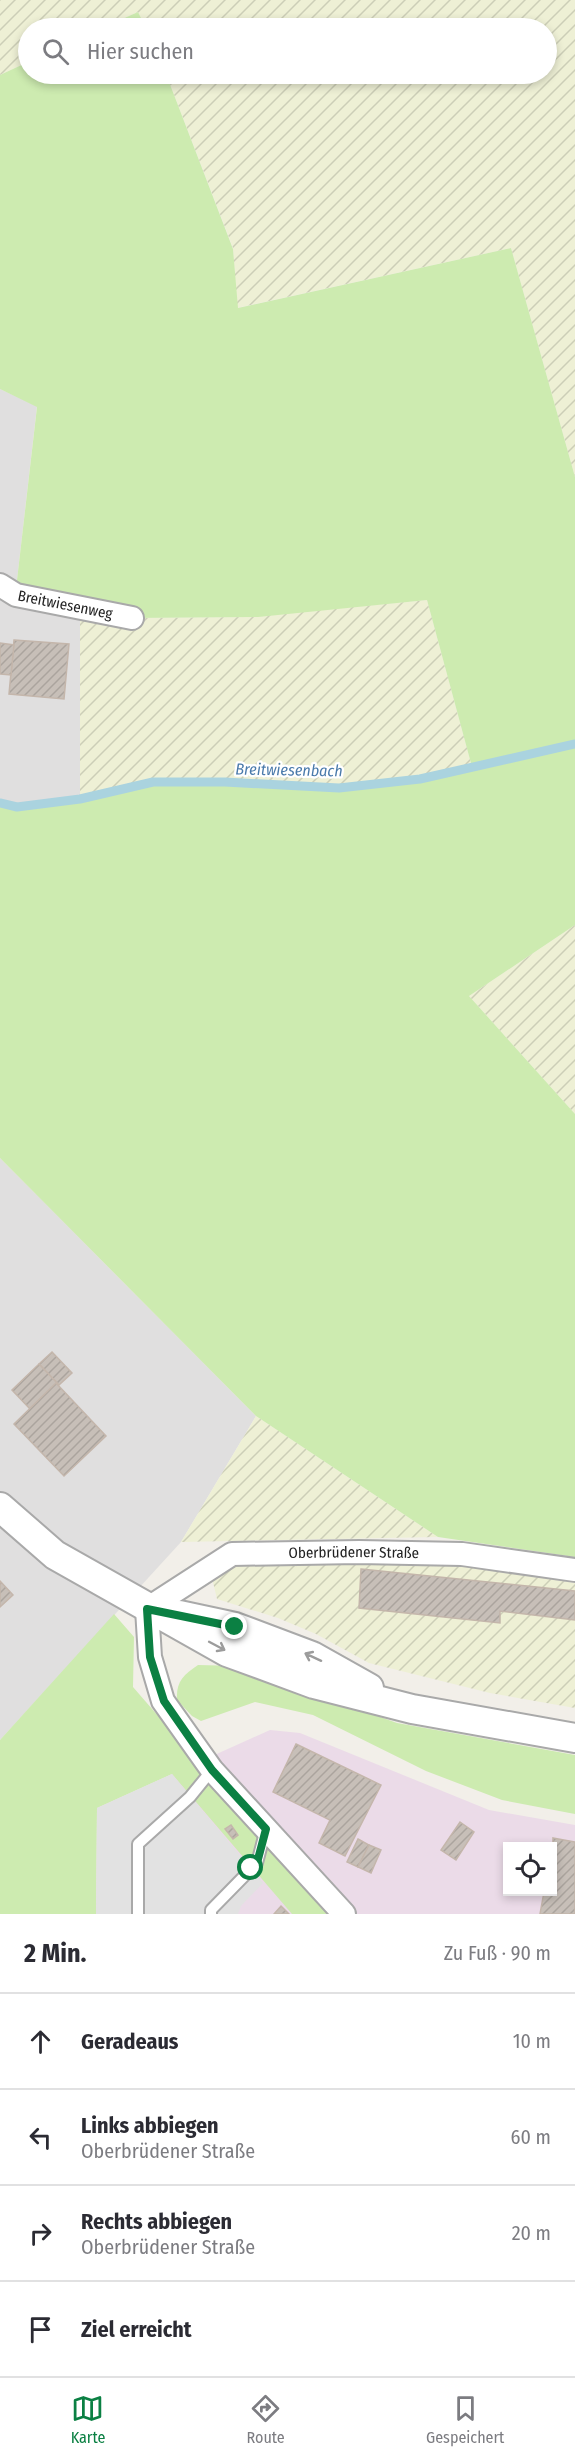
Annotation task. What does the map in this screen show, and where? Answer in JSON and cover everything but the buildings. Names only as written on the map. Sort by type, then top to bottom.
[{"type":"street","name":"Breitwiesenweg","points":[[0,585],[16,595],[132,618]]},
{"type":"street","points":[[0,1506],[55,1555],[147,1609],[235,1627],[312,1656],[400,1706],[575,1738]]},
{"type":"street","name":"Oberbrüdener Straße","points":[[147,1609],[232,1554],[359,1552],[462,1554],[575,1570]]},
{"type":"street","points":[[147,1609],[150,1657],[164,1701],[212,1770],[345,1914]]},
{"type":"lane","points":[[138,1914],[138,1844],[190,1797],[212,1770]]},
{"type":"lane","points":[[211,1914],[211,1910],[257,1863],[266,1829]]},
{"type":"shaded area","points":[[0,389],[37,406],[14,606],[80,615],[80,799],[17,807],[0,803]]},
{"type":"shaded area","points":[[0,1158],[256,1416],[181,1542],[0,1740]]},
{"type":"shaded area","points":[[270,1730],[300,1733],[489,1810],[575,1825],[575,1914],[96,1914],[97,1808]]},
{"type":"shaded area","points":[[172,1774],[263,1883],[241,1906],[238,1914],[96,1914],[97,1808]]},
{"type":"green space","points":[[0,0],[575,0],[575,477],[511,248],[237,308],[233,248],[170,84],[557,84],[557,18],[141,18],[138,12],[124,18],[18,18],[18,67],[0,75]]},
{"type":"green space","points":[[138,12],[141,18],[124,18]]},
{"type":"green space","points":[[18,67],[18,84],[170,84],[233,249],[238,308],[511,248],[575,477],[575,925],[469,996],[575,1114],[575,1557],[438,1537],[256,1416],[0,1158],[0,803],[17,807],[80,799],[153,782],[225,782],[339,788],[420,779],[472,767],[427,600],[258,617],[132,618],[107,613],[14,606],[37,407],[0,389],[0,75]]},
{"type":"green space","points":[[427,600],[472,767],[420,779],[339,788],[305,785],[153,782],[80,799],[80,615],[132,618],[244,617]]},
{"type":"green space","points":[[575,925],[575,1114],[469,996]]},
{"type":"green space","points":[[256,1416],[438,1537],[181,1542]]},
{"type":"green space","points":[[242,1562],[466,1566],[575,1583],[575,1708],[490,1693],[369,1663],[316,1634],[278,1618],[217,1599],[212,1578]]},
{"type":"green space","points":[[114,1614],[134,1637],[133,1687],[330,1914],[292,1914],[172,1774],[97,1808],[96,1914],[0,1914],[0,1740]]},
{"type":"green space","points":[[198,1665],[239,1666],[397,1723],[575,1755],[575,1814],[502,1800],[426,1771],[313,1715],[255,1702],[201,1721],[192,1716],[177,1700],[178,1688],[182,1679]]},
{"type":"waterway","name":"Breitwiesenbach","points":[[0,803],[17,807],[80,799],[153,782],[225,782],[339,788],[420,779],[575,744]]},
{"type":"route","points":[[235,1627],[147,1609],[150,1657],[164,1701],[212,1770],[266,1829],[257,1863],[251,1868]]}]
